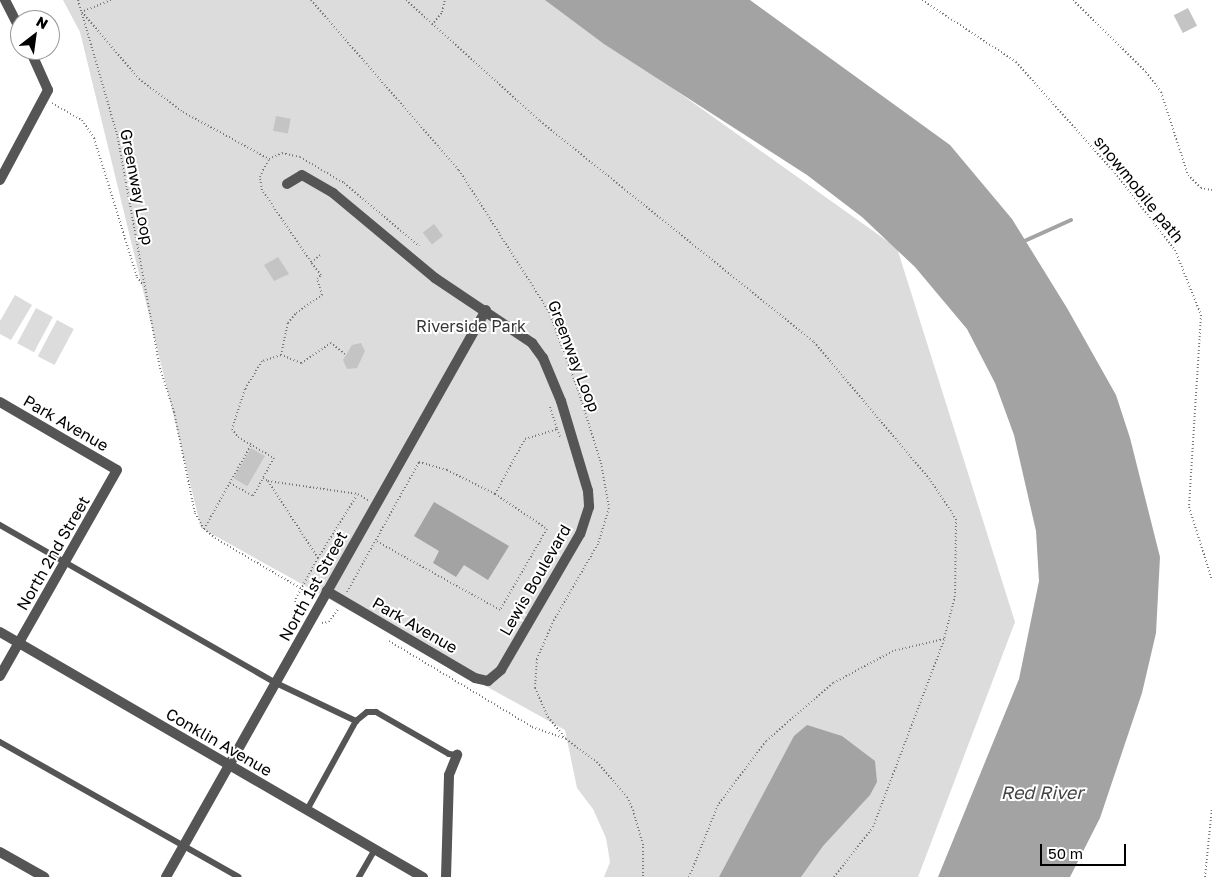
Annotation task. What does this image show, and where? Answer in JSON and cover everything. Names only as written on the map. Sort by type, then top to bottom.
[{"type":"street","points":[[0,180],[47,95],[34,60]]},
{"type":"street","name":"Lewis Boulevard","points":[[287,184],[302,176],[333,193],[435,278],[486,310],[532,343],[543,358],[580,457],[589,507],[580,534],[501,670],[488,681]]},
{"type":"street","name":"North 1st Street","points":[[166,877],[486,310]]},
{"type":"street","name":"Park Avenue","points":[[0,402],[117,470]]},
{"type":"street","name":"North 2nd Street","points":[[0,676],[117,470]]},
{"type":"street","name":"Park Avenue","points":[[327,591],[476,678],[488,681]]},
{"type":"street","name":"Conklin Avenue","points":[[0,632],[423,877]]},
{"type":"street","points":[[446,877],[448,790],[457,755]]},
{"type":"street","points":[[0,852],[44,877]]},
{"type":"lane","points":[[0,525],[276,683],[356,721]]},
{"type":"lane","points":[[307,810],[356,721],[367,712],[376,712],[449,754],[457,755]]},
{"type":"lane","points":[[0,742],[239,877]]},
{"type":"lane","points":[[359,877],[375,849]]},
{"type":"path","name":"Greenway Loop","points":[[78,0],[117,134],[160,368]]},
{"type":"path","points":[[111,0],[82,12],[139,79],[162,98],[269,159]]},
{"type":"path","name":"Greenway Loop","points":[[311,0],[459,170],[549,312],[578,390],[601,463],[608,508],[598,544],[554,620],[536,659],[535,688],[548,717],[566,739]]},
{"type":"path","points":[[406,0],[548,127],[814,342],[931,481],[956,519],[955,596],[944,639],[873,827],[834,877]]},
{"type":"path","points":[[432,24],[442,12],[445,0]]},
{"type":"path","name":"snowmobile path","points":[[922,0],[1016,62],[1115,174],[1175,250],[1201,315],[1189,507],[1212,580]]},
{"type":"path","points":[[1073,0],[1146,72],[1161,92],[1168,106],[1184,167],[1193,183],[1212,190]]},
{"type":"path","points":[[47,95],[82,120],[94,138],[137,277],[145,287]]},
{"type":"path","points":[[281,355],[288,323],[296,313],[322,295],[316,279],[321,275],[262,190],[260,178],[269,159],[282,153],[300,157],[344,183],[419,246]]},
{"type":"path","points":[[311,262],[322,254]]},
{"type":"path","points":[[230,483],[253,496],[274,458],[234,433],[233,418],[245,389],[262,361],[281,355],[301,363],[331,342],[345,354]]},
{"type":"path","points":[[549,401],[562,445]]},
{"type":"path","points":[[494,494],[525,439],[557,429]]},
{"type":"path","points":[[204,530],[251,445]]},
{"type":"path","points":[[358,494],[318,558],[294,604],[312,618],[324,624],[329,622],[342,600],[419,462],[447,470],[494,494],[547,529],[500,610],[376,541]]},
{"type":"path","points":[[263,478],[268,481],[358,494],[376,504]]},
{"type":"path","points":[[268,481],[318,558]]},
{"type":"path","points":[[689,877],[718,806],[766,741],[833,683],[893,651],[944,639]]},
{"type":"path","points":[[1205,877],[1212,807]]},
{"type":"green space","name":"Riverside Park","points":[[63,0],[549,0],[897,248],[1015,622],[918,877],[604,877],[610,862],[606,838],[593,809],[577,788],[565,730],[201,528],[80,32]]},
{"type":"green space","points":[[15,295],[32,305],[11,340],[0,334],[0,321]]},
{"type":"green space","points":[[36,308],[53,317],[34,352],[17,343]]},
{"type":"green space","points":[[57,320],[74,329],[55,365],[38,356]]},
{"type":"water","name":"Red River","points":[[545,0],[750,0],[950,145],[1012,219],[1067,308],[1116,395],[1130,438],[1160,557],[1156,633],[1142,693],[1100,818],[1070,877],[938,877],[1019,679],[1039,581],[1036,531],[1014,435],[995,383],[967,329],[915,267],[862,217],[807,175],[604,44]]},
{"type":"water","points":[[434,502],[509,546],[488,580],[464,565],[456,577],[433,563],[439,551],[414,536]]},
{"type":"water","points":[[807,725],[842,736],[875,761],[877,782],[870,795],[823,846],[801,877],[719,877],[794,736]]},
{"type":"building","points":[[1188,8],[1197,26],[1183,33],[1174,15]]},
{"type":"building","points":[[276,116],[291,119],[288,134],[273,131]]},
{"type":"building","points":[[434,224],[443,236],[432,244],[423,232]]},
{"type":"building","points":[[278,257],[289,274],[274,281],[264,265]]},
{"type":"building","points":[[361,343],[365,351],[357,368],[347,369],[343,360],[352,345]]},
{"type":"building","points":[[251,448],[265,456],[247,486],[234,478]]},
{"type":"waterway","points":[[1020,243],[1071,220]]}]
